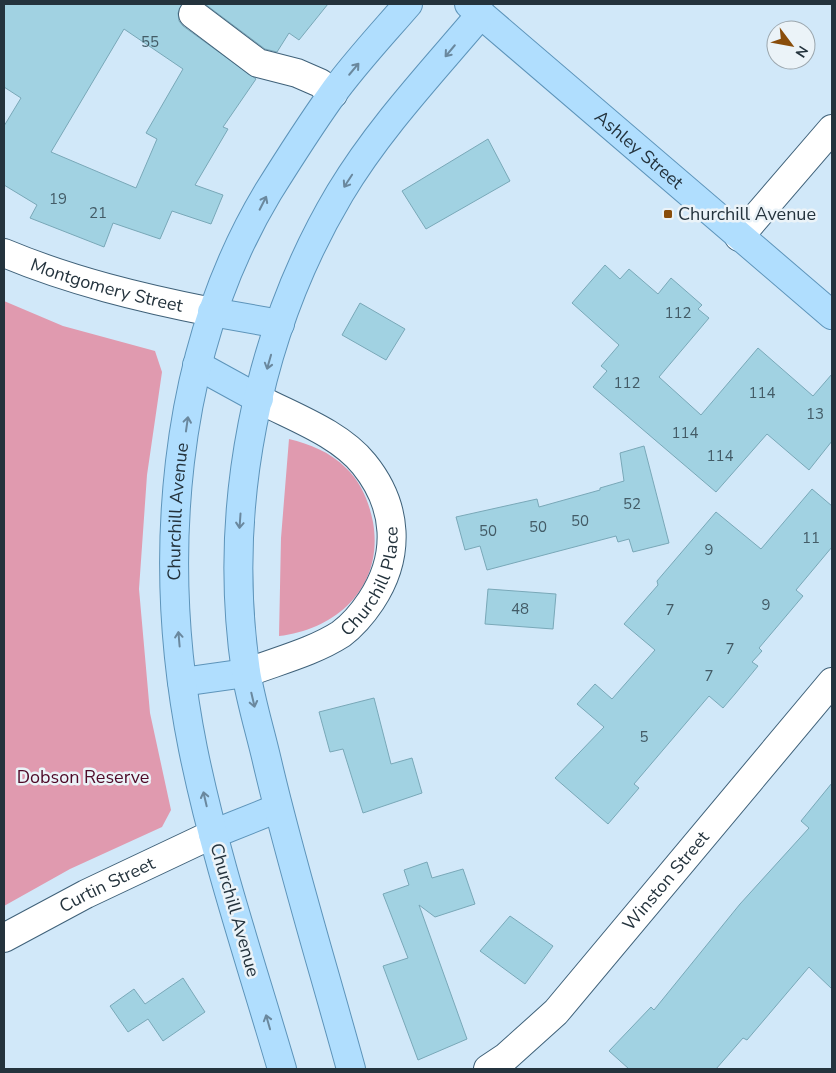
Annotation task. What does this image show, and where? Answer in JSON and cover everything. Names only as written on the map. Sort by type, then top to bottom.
[{"type":"main road","name":"Churchill Avenue","points":[[282,1069],[213,834],[193,748],[182,682],[176,604],[174,534],[187,420],[198,365],[212,312],[240,246],[267,194],[333,94],[408,4]]},
{"type":"main road","name":"Ashley Street","points":[[475,9],[832,315]]},
{"type":"main road","points":[[352,1069],[278,808],[246,673],[239,601],[239,540],[244,469],[259,398],[280,324],[308,252],[354,170],[374,140],[475,9]]},
{"type":"main road","points":[[212,312],[280,324]]},
{"type":"main road","points":[[198,365],[259,398]]},
{"type":"main road","points":[[182,682],[246,673]]},
{"type":"main road","points":[[213,834],[278,808]]},
{"type":"street","points":[[193,14],[258,63],[297,73],[320,83],[333,94]]},
{"type":"street","points":[[739,237],[832,129]]},
{"type":"street","name":"Montgomery Street","points":[[4,253],[68,277],[148,299],[212,312]]},
{"type":"street","name":"Churchill Place","points":[[246,673],[320,645],[341,634],[356,621],[383,584],[391,562],[393,537],[387,509],[378,486],[364,464],[330,436],[259,398]]},
{"type":"street","name":"Winston Street","points":[[488,1069],[506,1057],[556,1012],[832,682]]},
{"type":"street","name":"Curtin Street","points":[[4,938],[86,894],[213,834]]},
{"type":"green space","name":"Dobson Reserve","points":[[4,301],[63,326],[155,351],[162,372],[147,475],[139,589],[150,713],[171,810],[162,827],[70,869],[4,906]]},
{"type":"green space","points":[[289,439],[305,443],[326,453],[340,462],[351,474],[364,493],[369,507],[373,522],[375,545],[371,565],[364,584],[353,600],[321,624],[301,632],[279,636],[281,538]]},
{"type":"building","points":[[4,4],[182,4],[178,13],[179,21],[183,26],[256,79],[223,127],[228,129],[195,185],[223,195],[211,224],[172,211],[160,239],[113,223],[104,247],[30,218],[37,205],[4,185],[4,126],[21,98],[4,87]],"holes":[[[124,29],[183,69],[146,133],[157,139],[136,188],[51,152]]]},
{"type":"building","points":[[205,4],[328,4],[299,40],[289,33],[277,52],[265,49]]},
{"type":"building","points":[[488,139],[510,181],[426,229],[402,191]]},
{"type":"building","points":[[605,265],[620,279],[629,269],[658,294],[671,278],[702,305],[698,309],[709,318],[659,377],[701,415],[758,348],[813,396],[832,374],[832,441],[809,470],[767,434],[716,492],[593,387],[607,371],[601,366],[619,345],[572,303]]},
{"type":"building","points":[[360,303],[405,329],[386,360],[342,335]]},
{"type":"building","points":[[644,446],[669,543],[633,552],[629,539],[618,542],[616,536],[487,570],[480,546],[465,550],[456,517],[537,499],[539,507],[600,490],[600,488],[624,481],[620,453]]},
{"type":"building","points":[[812,489],[832,506],[832,547],[796,590],[803,596],[759,648],[762,651],[752,662],[758,666],[735,694],[723,708],[709,696],[634,784],[639,788],[608,824],[555,778],[604,727],[577,704],[595,684],[612,699],[655,650],[624,624],[658,585],[657,581],[716,512],[761,549]]},
{"type":"building","points":[[488,589],[556,594],[553,629],[485,624]]},
{"type":"building","points":[[374,698],[391,764],[412,758],[422,793],[363,813],[343,749],[330,752],[319,712]]},
{"type":"building","points":[[832,783],[832,989],[809,967],[747,1040],[743,1038],[716,1069],[629,1069],[609,1051],[651,1007],[654,1010],[740,904],[809,828],[801,821]]},
{"type":"building","points":[[427,862],[432,878],[463,869],[475,904],[435,917],[419,905],[467,1039],[418,1060],[383,966],[408,958],[383,894],[409,885],[404,870]]},
{"type":"building","points":[[510,916],[553,946],[525,984],[480,951]]},
{"type":"building","points":[[183,978],[205,1012],[163,1041],[148,1019],[128,1032],[110,1006],[134,989],[145,1004]]},
{"type":"place","name":"Churchill Avenue","points":[[668,214]]}]
